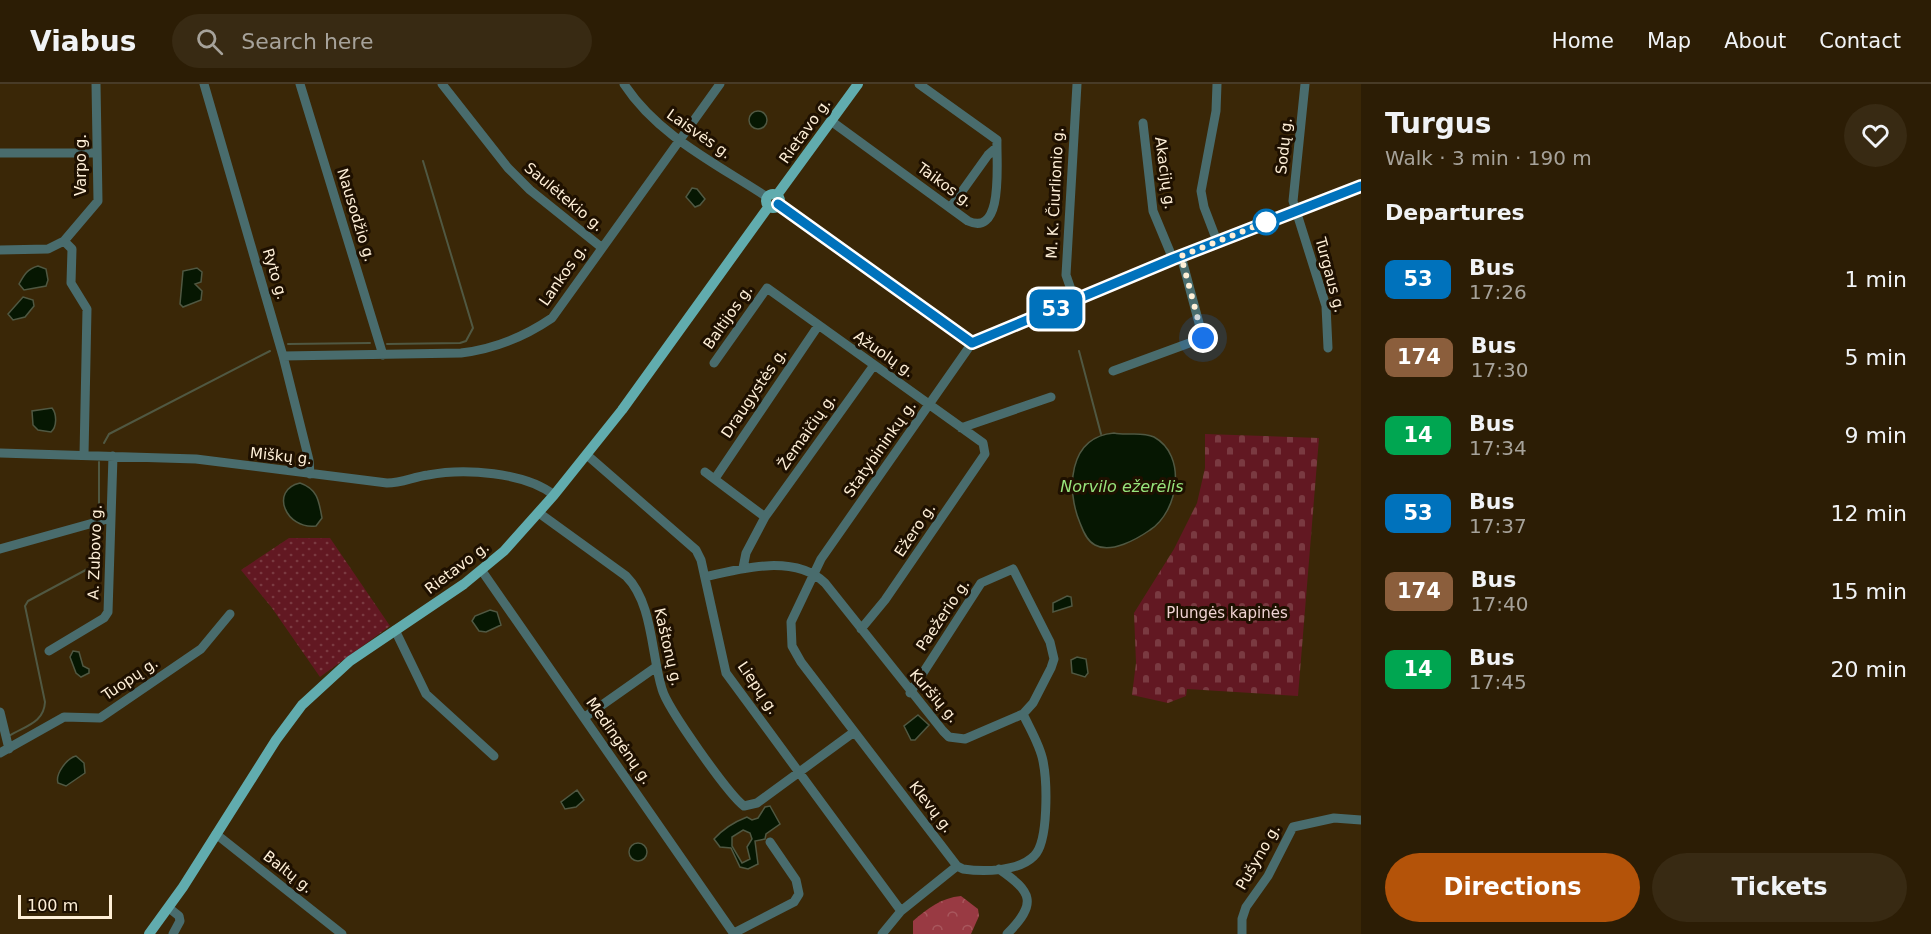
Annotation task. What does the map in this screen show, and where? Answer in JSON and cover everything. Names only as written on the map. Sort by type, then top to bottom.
[{"type":"main road","name":"Rietavo g.","points":[[149,934],[169,908],[302,705],[327,679],[482,571],[539,513],[587,455],[858,84]]},
{"type":"street","name":"Varpo g.","points":[[64,240],[98,201],[96,84]]},
{"type":"street","name":"Ryto g.","points":[[204,84],[283,356],[309,460],[310,474]]},
{"type":"street","name":"Nausodžio g.","points":[[300,84],[383,355]]},
{"type":"street","name":"Saulėtekio g.","points":[[442,84],[508,168],[530,190],[601,247]]},
{"type":"street","name":"Laisvės g.","points":[[624,84],[644,111],[680,141],[773,201],[972,343]]},
{"type":"street","name":"Lankos g.","points":[[283,356],[481,351],[528,334],[552,318],[720,84]]},
{"type":"street","points":[[919,84],[997,140],[996,148],[988,155],[950,208]]},
{"type":"street","name":"M. K. Čiurlionio g.","points":[[1074,301],[1066,275],[1077,84]]},
{"type":"street","points":[[1217,84],[1214,121],[1201,191],[1204,207],[1217,241]]},
{"type":"street","name":"Sodų g.","points":[[1296,210],[1293,201],[1305,84]]},
{"type":"street","name":"Taikos g.","points":[[831,121],[974,223],[984,222],[992,215],[996,148]]},
{"type":"street","name":"Akacijų g.","points":[[1143,123],[1153,211],[1177,257]]},
{"type":"street","points":[[0,153],[96,153]]},
{"type":"street","points":[[972,343],[1177,257],[1361,186]]},
{"type":"street","name":"Turgaus g.","points":[[1296,210],[1326,306],[1328,348]]},
{"type":"street","points":[[0,250],[48,249],[64,240],[72,249],[71,283],[87,309],[84,455]]},
{"type":"street","points":[[1113,371],[1203,338],[1177,257]]},
{"type":"street","name":"Ąžuolų g.","points":[[767,288],[983,444]]},
{"type":"street","name":"Baltijos g.","points":[[714,363],[767,288]]},
{"type":"street","name":"Draugystės g.","points":[[716,477],[818,326]]},
{"type":"street","name":"Statybininkų g.","points":[[815,574],[821,559],[972,343]]},
{"type":"street","name":"Žemaičių g.","points":[[743,568],[746,553],[765,517],[874,365]]},
{"type":"street","points":[[961,428],[1051,397]]},
{"type":"street","name":"Ežero g.","points":[[861,629],[885,600],[985,454],[983,444]]},
{"type":"street","name":"Miškų g.","points":[[0,453],[24,456],[84,455],[196,459],[393,483],[428,474],[482,473],[522,480],[554,495]]},
{"type":"street","name":"Liepų g.","points":[[587,455],[696,550],[705,577],[726,673],[901,911]]},
{"type":"street","name":"A. Zubovo g.","points":[[49,651],[105,618],[108,612],[113,456]]},
{"type":"street","points":[[705,471],[716,477],[765,517]]},
{"type":"street","name":"Kaštonų g.","points":[[539,513],[631,582],[642,604],[656,668],[669,706],[740,803],[748,807],[800,772]]},
{"type":"street","points":[[0,549],[111,518]]},
{"type":"street","points":[[705,577],[743,568],[798,568],[815,574]]},
{"type":"street","name":"Paežerio g.","points":[[910,693],[981,584],[1013,569],[1050,642],[1054,659],[1034,703],[1023,714]]},
{"type":"street","name":"Medingėnų g.","points":[[482,571],[733,932]]},
{"type":"street","name":"Kuršių g.","points":[[815,574],[943,731],[957,739],[965,739],[1023,714]]},
{"type":"street","name":"Klevų g.","points":[[815,574],[791,622],[792,646],[801,662],[957,866]]},
{"type":"street","name":"Tuopų g.","points":[[5,751],[64,717],[100,718],[201,649],[230,614]]},
{"type":"street","points":[[395,630],[426,694],[494,756]]},
{"type":"street","points":[[585,717],[656,668]]},
{"type":"street","points":[[0,712],[5,751]]},
{"type":"street","points":[[882,934],[901,911],[957,866],[971,870],[999,869],[1020,864],[1034,857],[1042,838],[1046,801],[1043,760],[1023,714]]},
{"type":"street","points":[[800,772],[854,732]]},
{"type":"street","name":"Pušyno g.","points":[[1242,934],[1242,919],[1246,907],[1268,876],[1293,827],[1334,818],[1361,820]]},
{"type":"street","name":"Baltų g.","points":[[216,834],[342,934]]},
{"type":"street","points":[[733,932],[794,902],[799,894],[796,880],[770,842]]},
{"type":"street","points":[[999,869],[1018,882],[1028,900],[1028,910],[1023,919],[1007,934]]},
{"type":"street","points":[[169,908],[179,916],[180,921],[173,934]]},
{"type":"green space","name":"Plungės kapinės","points":[[1205,434],[1319,438],[1298,696],[1187,689],[1186,696],[1168,703],[1132,695],[1136,663],[1134,613],[1174,549],[1197,503],[1205,468]]},
{"type":"green space","points":[[289,538],[330,538],[390,626],[320,677],[272,608],[241,570]]},
{"type":"green space","points":[[961,896],[978,909],[979,916],[971,934],[913,934],[913,921],[924,912],[941,901]]},
{"type":"water","points":[[758,111],[764,114],[767,120],[764,126],[758,129],[752,126],[749,120],[752,114]]},
{"type":"water","points":[[692,188],[697,189],[705,199],[695,207],[686,197]]},
{"type":"water","points":[[38,266],[46,269],[48,280],[46,286],[24,290],[19,284],[24,275]]},
{"type":"water","points":[[197,268],[202,272],[201,282],[195,284],[202,291],[201,300],[183,307],[180,304],[183,271]]},
{"type":"water","points":[[23,297],[33,300],[34,306],[25,317],[13,320],[8,314]]},
{"type":"water","points":[[52,408],[56,420],[53,430],[51,432],[38,430],[33,425],[32,411]]},
{"type":"water","name":"Norvilo ežerėlis","points":[[1114,433],[1149,435],[1164,445],[1175,469],[1175,483],[1168,510],[1160,521],[1138,537],[1109,548],[1095,545],[1082,529],[1073,496],[1072,481],[1074,467],[1087,444],[1099,437]]},
{"type":"water","points":[[300,483],[314,492],[318,501],[322,518],[316,526],[305,526],[296,522],[285,509],[285,493]]},
{"type":"water","points":[[1067,596],[1071,597],[1072,606],[1053,612],[1053,603]]},
{"type":"water","points":[[490,610],[497,612],[501,625],[486,632],[479,631],[472,621],[475,616]]},
{"type":"water","points":[[73,651],[79,652],[83,666],[89,669],[89,673],[81,677],[76,673],[70,657]]},
{"type":"water","points":[[1077,657],[1086,659],[1088,673],[1085,677],[1072,673],[1071,660]]},
{"type":"water","points":[[918,715],[929,725],[915,740],[911,740],[904,726]]},
{"type":"water","points":[[76,756],[84,763],[85,773],[66,786],[58,783],[58,775],[62,767]]},
{"type":"water","points":[[577,790],[584,800],[576,807],[565,809],[561,802]]},
{"type":"water","points":[[770,806],[780,824],[766,834],[765,839],[755,841],[758,864],[748,869],[740,867],[731,848],[720,847],[714,839],[738,821],[747,817],[752,820],[758,818],[765,807]],"holes":[[[743,830],[750,833],[752,839],[747,847],[750,859],[742,863],[732,846],[732,837]]]},
{"type":"water","points":[[638,843],[644,846],[647,852],[644,858],[638,861],[632,858],[629,852],[632,846]]},
{"type":"waterway","points":[[387,344],[460,343],[466,341],[473,328],[423,161]]},
{"type":"waterway","points":[[288,344],[370,343]]},
{"type":"waterway","points":[[104,443],[109,434],[270,351]]},
{"type":"waterway","points":[[1079,351],[1101,434]]},
{"type":"waterway","points":[[99,462],[99,513]]},
{"type":"waterway","points":[[9,736],[37,719],[44,709],[45,702],[25,606],[28,601],[95,565],[100,558],[100,528]]},
{"type":"bus line","name":"53","points":[[778,204],[972,343],[984,340],[1173,259],[1361,186]]},
{"type":"route","points":[[1203,338],[1181,256],[1266,222]]}]
